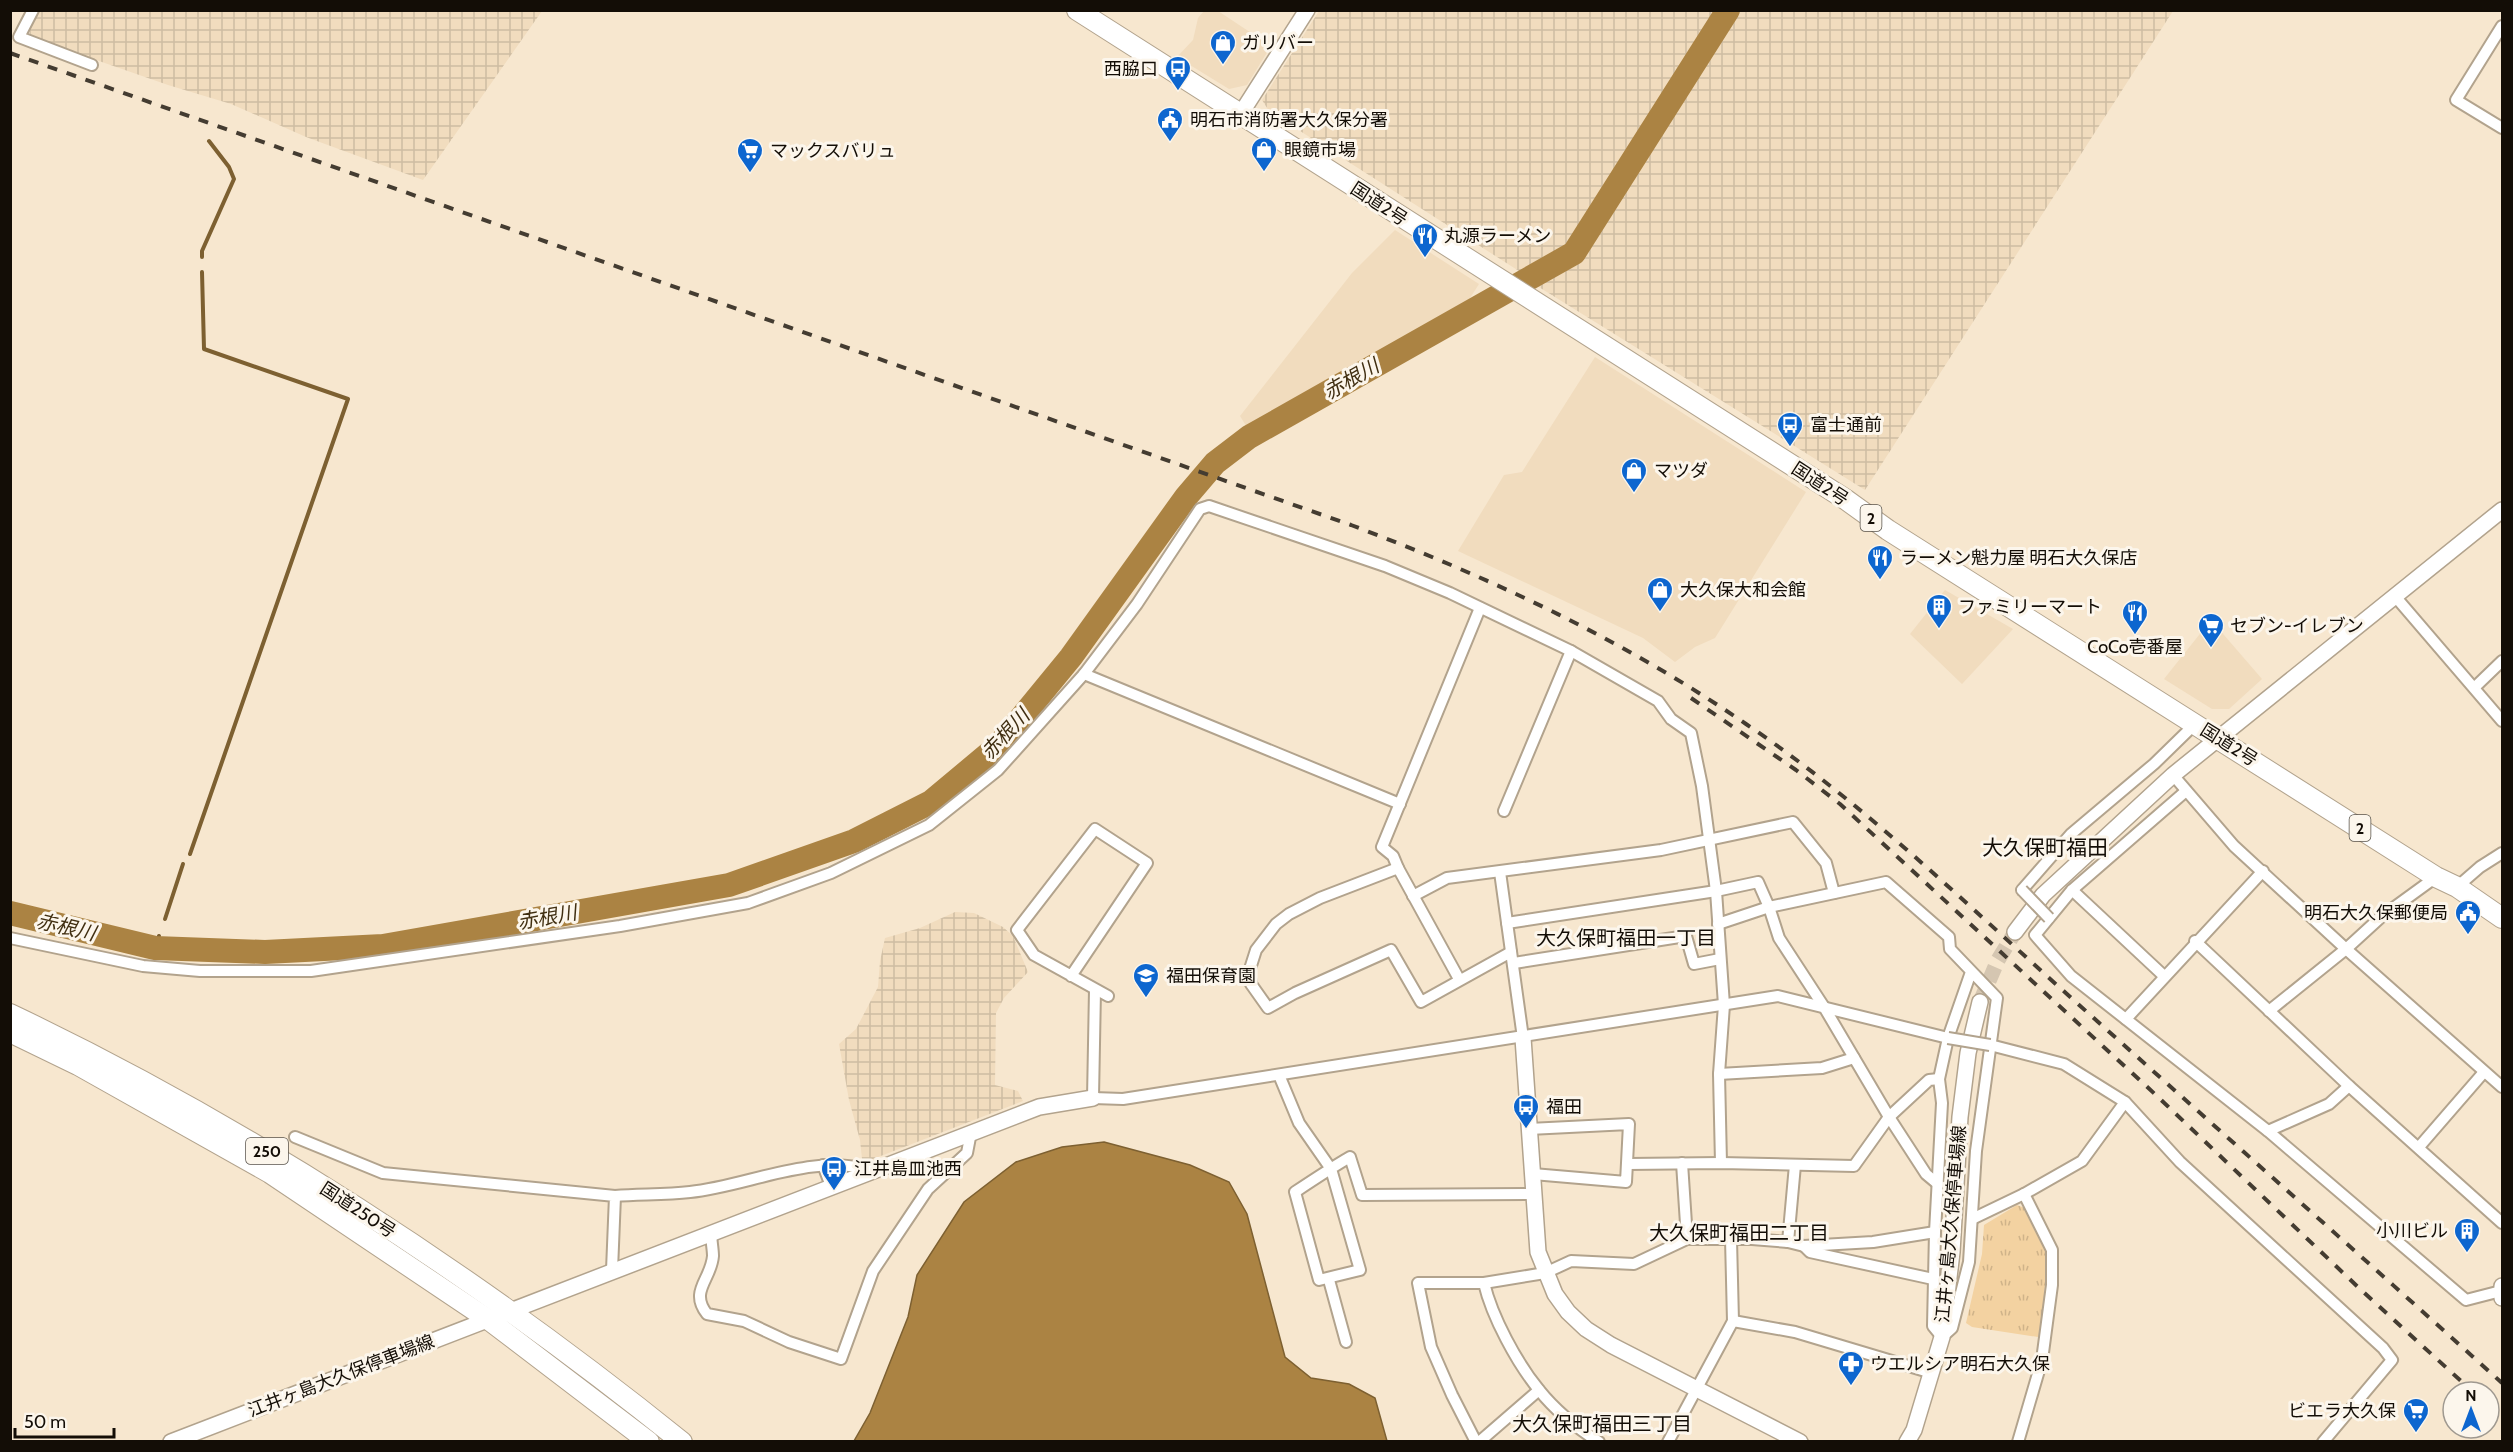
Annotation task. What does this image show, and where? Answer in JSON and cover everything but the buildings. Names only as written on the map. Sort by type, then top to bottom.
[{"type":"highway","name":"国道2号","points":[[1090,14],[1240,115],[1845,499],[1888,530],[2436,877],[2457,887],[2502,918]]},
{"type":"highway","name":"国道250号","points":[[10,1014],[84,1049],[276,1157],[511,1310],[611,1384],[682,1442]]},
{"type":"highway","name":"国道250号","points":[[10,1032],[78,1065],[270,1173],[489,1320],[649,1442]]},
{"type":"street","points":[[33,10],[19,37],[92,65]]},
{"type":"street","points":[[1240,115],[1307,10]]},
{"type":"street","points":[[2502,26],[2456,100],[2502,128]]},
{"type":"street","points":[[10,938],[143,966],[200,971],[311,971],[620,926],[748,903],[831,873],[929,825],[998,771],[1084,674],[1137,604],[1200,509],[1209,506],[1385,566],[1450,593],[1571,651],[1658,701],[1671,719],[1692,733],[1711,841],[1724,1005],[1719,1074],[1721,1163]]},
{"type":"street","points":[[2015,932],[2043,895],[2173,775],[2502,510]]},
{"type":"street","points":[[2394,595],[2502,721]]},
{"type":"street","points":[[1459,979],[1393,856],[1382,848],[1480,608]]},
{"type":"street","points":[[1504,811],[1571,651]]},
{"type":"street","points":[[2475,687],[2502,661]]},
{"type":"street","points":[[1084,674],[1400,804]]},
{"type":"street","points":[[2049,918],[2022,890],[2071,834],[2154,764],[2195,724]]},
{"type":"street","points":[[2173,775],[2234,846],[2502,1087]]},
{"type":"street","points":[[2186,791],[2072,890],[2035,935],[2071,976],[2268,1131],[2466,1300],[2502,1292]]},
{"type":"street","points":[[1413,896],[1447,878],[1661,850],[1793,822],[1826,863],[1834,893]]},
{"type":"street","points":[[1071,976],[1147,863],[1095,829],[1017,930],[1035,955],[1071,976],[1095,990],[1108,996]]},
{"type":"street","points":[[2457,887],[2480,867],[2502,853]]},
{"type":"street","points":[[1398,868],[1320,898],[1282,919],[1256,950],[1249,972],[1251,984],[1268,1008],[1295,993],[1391,950],[1421,1002],[1511,952]]},
{"type":"street","points":[[2126,1019],[2195,941],[2263,871]]},
{"type":"street","points":[[1500,872],[1511,952],[1515,963],[1523,1038],[1538,1252],[1555,1294],[1568,1312],[1586,1329],[1800,1442]]},
{"type":"street","points":[[2269,1011],[2346,949],[2381,917],[2436,877]]},
{"type":"street","points":[[1507,922],[1716,891],[1758,882],[1779,938],[1824,1007],[1889,1117],[1926,1174],[1938,1184]]},
{"type":"street","points":[[1718,924],[1769,907],[1886,882],[1949,937],[1950,949],[1997,998],[1976,1151],[1969,1262],[1952,1328],[1942,1337],[1933,1326],[1933,1279],[1942,1103],[1939,1079],[1948,1038],[1971,972]]},
{"type":"street","points":[[2072,890],[2164,976]]},
{"type":"street","points":[[1515,963],[1686,936],[1694,964],[1720,959]]},
{"type":"street","points":[[2195,941],[2349,1086],[2502,1223]]},
{"type":"street","points":[[1095,990],[1093,1098],[1123,1099],[1523,1038],[1778,996],[2064,1064],[2125,1102],[2180,1162],[2383,1348],[2392,1360],[2323,1442]]},
{"type":"street","name":"江井ヶ島大久保停車場線","points":[[1907,1442],[1914,1430],[1942,1337],[1952,1252],[1960,1117],[1968,1053],[1980,1002]]},
{"type":"street","points":[[1719,1074],[1822,1068],[1854,1058]]},
{"type":"street","points":[[2419,1147],[2484,1072]]},
{"type":"street","points":[[1280,1075],[1299,1123],[1331,1169],[1360,1270],[1319,1281],[1295,1192],[1331,1169],[1350,1157],[1362,1195],[1533,1194]]},
{"type":"street","points":[[1628,1164],[1721,1163],[1854,1166],[1889,1117],[1929,1080],[1939,1079]]},
{"type":"street","points":[[2268,1131],[2329,1104],[2349,1086]]},
{"type":"street","name":"江井ヶ島大久保停車場線","points":[[171,1442],[971,1132],[1039,1107],[1093,1098]]},
{"type":"street","points":[[1972,1219],[2024,1194],[2082,1161],[2125,1102]]},
{"type":"street","points":[[1529,1129],[1629,1125],[1626,1182],[1533,1174]]},
{"type":"street","points":[[711,1232],[713,1258],[699,1295],[700,1305],[707,1314],[744,1321],[789,1342],[841,1359],[873,1271],[928,1189],[967,1153],[971,1132]]},
{"type":"street","points":[[295,1137],[383,1173],[615,1196],[690,1192],[824,1165],[859,1167],[873,1171]]},
{"type":"street","points":[[1682,1163],[1688,1239]]},
{"type":"street","points":[[824,1165],[831,1186]]},
{"type":"street","points":[[1788,1242],[1795,1165]]},
{"type":"street","points":[[2018,1442],[2042,1360],[2052,1285],[2052,1250],[2024,1194]]},
{"type":"street","points":[[612,1270],[615,1196]]},
{"type":"street","points":[[1539,1390],[1478,1442],[1452,1395],[1431,1347],[1418,1283],[1484,1283],[1545,1273],[1571,1261],[1634,1264],[1688,1239],[1731,1239],[1804,1245],[1873,1242],[1935,1232]]},
{"type":"street","points":[[1668,1442],[1732,1321],[1731,1239]]},
{"type":"street","points":[[1804,1245],[1810,1252],[1933,1279]]},
{"type":"street","points":[[1329,1280],[1346,1342]]},
{"type":"street","points":[[1484,1283],[1488,1298],[1515,1353],[1539,1390],[1582,1431],[1599,1442]]},
{"type":"street","points":[[1732,1321],[1795,1332],[1932,1373]]},
{"type":"shaded area","points":[[38,10],[542,11],[423,180],[306,137],[231,104],[168,85],[30,37],[29,28]]},
{"type":"shaded area","points":[[1204,11],[1218,11],[1271,46],[1247,85],[1229,89],[1177,57],[1193,40],[1198,18]]},
{"type":"shaded area","points":[[1319,11],[1723,11],[1590,220],[1562,251],[1522,273],[1269,111],[1262,100]]},
{"type":"shaded area","points":[[1737,11],[2173,11],[1865,490],[1534,284],[1576,258]]},
{"type":"shaded area","points":[[1395,230],[1479,284],[1465,306],[1248,429],[1240,416],[1352,273]]},
{"type":"shaded area","name":"マツダ","points":[[1595,357],[1806,492],[1715,638],[1695,647],[1675,662],[1643,638],[1458,551],[1504,475],[1522,472]]},
{"type":"shaded area","points":[[1945,590],[2013,629],[1962,684],[1910,634]]},
{"type":"shaded area","points":[[2211,620],[2262,679],[2229,709],[2212,709],[2164,679]]},
{"type":"shaded area","points":[[955,912],[974,913],[1003,927],[1013,936],[1028,972],[1004,998],[996,1013],[995,1085],[1018,1091],[1023,1101],[873,1159],[862,1159],[839,1044],[856,1029],[878,987],[885,938],[920,928]]},
{"type":"shaded area","points":[[1104,1142],[1190,1165],[1229,1182],[1247,1214],[1285,1357],[1311,1378],[1349,1384],[1375,1398],[1387,1441],[854,1441],[870,1413],[908,1317],[917,1275],[964,1202],[1016,1162],[1062,1147]]},
{"type":"green space","points":[[2017,1205],[2025,1208],[2048,1249],[2041,1334],[2038,1337],[1972,1327],[1966,1323],[1982,1254],[1984,1225]]},
{"type":"waterway","name":"赤根川","points":[[10,913],[155,948],[265,952],[383,946],[729,885],[854,841],[931,802],[998,746],[1071,657],[1186,497],[1215,463],[1249,437],[1574,253],[1728,10]]},
{"type":"waterway","points":[[202,257],[202,251],[234,179],[229,167],[209,141]]},
{"type":"waterway","points":[[190,854],[348,399],[204,349],[202,272]]},
{"type":"waterway","points":[[165,919],[183,864]]},
{"type":"waterway","points":[[155,948],[159,936]]},
{"type":"tunnel","points":[[1980,1002],[1998,960],[2015,932]]},
{"type":"railway","points":[[10,53],[1351,525],[1454,566],[1554,612],[1604,638],[1700,693],[1746,724],[1872,820],[2502,1383]]},
{"type":"railway","points":[[1691,698],[1796,770],[1840,804],[2157,1096],[2359,1288],[2460,1380]]},
{"type":"place","name":"ガリバー","points":[[1223,66]]},
{"type":"place","name":"西脇口","points":[[1178,92]]},
{"type":"place","name":"明石市消防署大久保分署","points":[[1170,143]]},
{"type":"place","name":"眼鏡市場","points":[[1264,173]]},
{"type":"place","name":"マックスバリュ","points":[[750,174]]},
{"type":"place","name":"丸源ラーメン","points":[[1425,259]]},
{"type":"place","name":"富士通前","points":[[1790,448]]},
{"type":"place","name":"マツダ","points":[[1634,494]]},
{"type":"place","name":"ラーメン魁力屋 明石大久保店","points":[[1880,581]]},
{"type":"place","name":"大久保大和会館","points":[[1660,613]]},
{"type":"place","name":"ファミリーマート","points":[[1939,630]]},
{"type":"place","name":"CoCo壱番屋","points":[[2135,636]]},
{"type":"place","name":"セブン-イレブン","points":[[2211,649]]},
{"type":"place","name":"明石大久保郵便局","points":[[2468,936]]},
{"type":"place","name":"福田保育園","points":[[1146,999]]},
{"type":"place","name":"福田","points":[[1526,1130]]},
{"type":"place","name":"江井島皿池西","points":[[834,1192]]},
{"type":"place","name":"小川ビル","points":[[2467,1254]]},
{"type":"place","name":"ウエルシア明石大久保","points":[[1851,1387]]},
{"type":"place","name":"ビエラ大久保","points":[[2416,1434]]},
{"type":"district","name":"大久保町福田","points":[[2045,847]]},
{"type":"district","name":"大久保町福田一丁目","points":[[1626,938]]},
{"type":"district","name":"大久保町福田二丁目","points":[[1739,1233]]},
{"type":"district","name":"大久保町福田三丁目","points":[[1602,1424]]}]
